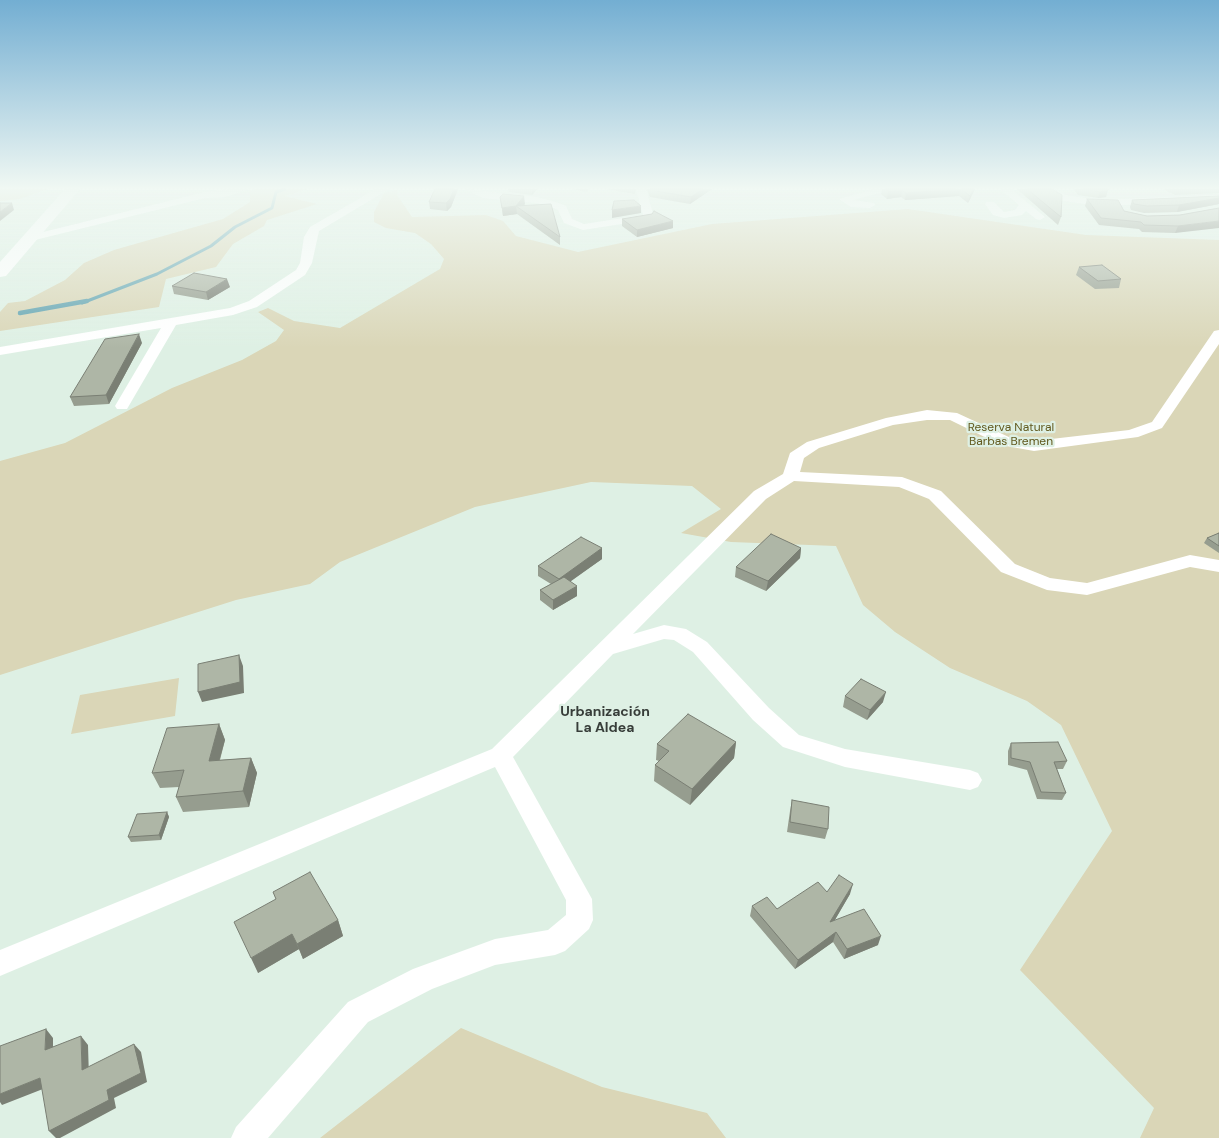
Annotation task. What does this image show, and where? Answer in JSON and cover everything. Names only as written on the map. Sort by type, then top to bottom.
[{"type":"highway","points":[[0,272],[27,242]]},
{"type":"street","points":[[0,351],[171,322],[233,310],[253,304],[300,272],[306,263],[309,242]]},
{"type":"street","points":[[122,406],[171,322]]},
{"type":"street","points":[[791,476],[796,456],[813,445],[890,421],[927,415],[952,416],[975,425],[1007,442],[1034,446],[1132,434],[1157,424],[1219,334]]},
{"type":"street","points":[[0,964],[500,755],[608,649],[760,494],[791,476],[902,482],[935,495],[1008,568],[1047,584],[1087,589],[1190,561],[1219,566]]},
{"type":"street","points":[[608,649],[664,632],[680,634],[700,647],[761,714],[791,741],[845,758],[970,780]]},
{"type":"street","points":[[247,1138],[358,1012],[423,979],[495,952],[555,942],[580,920],[579,899],[500,755]]},
{"type":"green space","points":[[142,242],[236,242],[216,267],[166,279],[159,307],[0,331],[0,312],[8,303],[25,301],[65,280],[84,263],[114,250]]},
{"type":"green space","name":"Reserva Natural Barbas Bremen","points":[[428,242],[540,242],[578,252],[625,242],[1219,242],[1219,1138],[1140,1138],[1154,1108],[1020,970],[1112,831],[1061,725],[1027,701],[950,668],[895,632],[863,605],[836,546],[731,542],[681,533],[721,509],[692,486],[591,482],[475,507],[340,562],[310,584],[236,600],[0,675],[0,461],[65,443],[172,388],[242,360],[276,341],[284,330],[258,312],[268,308],[294,321],[340,328],[440,269],[444,259]]},
{"type":"green space","points":[[179,678],[175,716],[71,734],[80,695]]},
{"type":"green space","points":[[461,1028],[602,1087],[707,1113],[726,1138],[320,1138]]},
{"type":"building","points":[[1102,265],[1121,279],[1098,281],[1079,267]]},
{"type":"building","points":[[194,273],[227,279],[206,292],[172,286]]},
{"type":"building","points":[[139,334],[106,395],[70,397],[105,339]]},
{"type":"building","points":[[1219,533],[1219,546],[1207,538]]},
{"type":"building","points":[[771,534],[801,548],[768,581],[736,567]]},
{"type":"building","points":[[581,537],[602,548],[559,579],[538,566]]},
{"type":"building","points":[[564,577],[577,586],[553,600],[540,590]]},
{"type":"building","points":[[239,655],[240,682],[198,692],[198,664]]},
{"type":"building","points":[[861,679],[886,692],[870,710],[845,696]]},
{"type":"building","points":[[688,714],[736,742],[692,789],[655,765],[669,751],[657,744]]},
{"type":"building","points":[[219,724],[209,761],[251,758],[243,791],[176,797],[184,770],[152,773],[167,728]]},
{"type":"building","points":[[1058,742],[1067,761],[1054,762],[1066,793],[1041,792],[1030,762],[1011,758],[1011,743]]},
{"type":"building","points":[[792,800],[829,807],[828,829],[790,822]]},
{"type":"building","points":[[167,812],[159,835],[128,837],[137,814]]},
{"type":"building","points":[[310,872],[338,920],[297,944],[292,934],[251,958],[234,922],[276,899],[273,892]]},
{"type":"building","points":[[839,875],[853,884],[830,922],[864,909],[881,936],[847,949],[836,932],[798,960],[752,906],[767,897],[777,909],[818,882],[827,892]]},
{"type":"building","points":[[46,1029],[45,1050],[81,1036],[82,1070],[134,1044],[141,1073],[107,1090],[109,1100],[49,1131],[40,1078],[0,1094],[0,1046]]},
{"type":"waterway","points":[[82,303],[157,274],[216,242]]},
{"type":"waterway","points":[[20,313],[87,301]]},
{"type":"district","name":"Urbanización La Aldea","points":[[605,720]]}]
